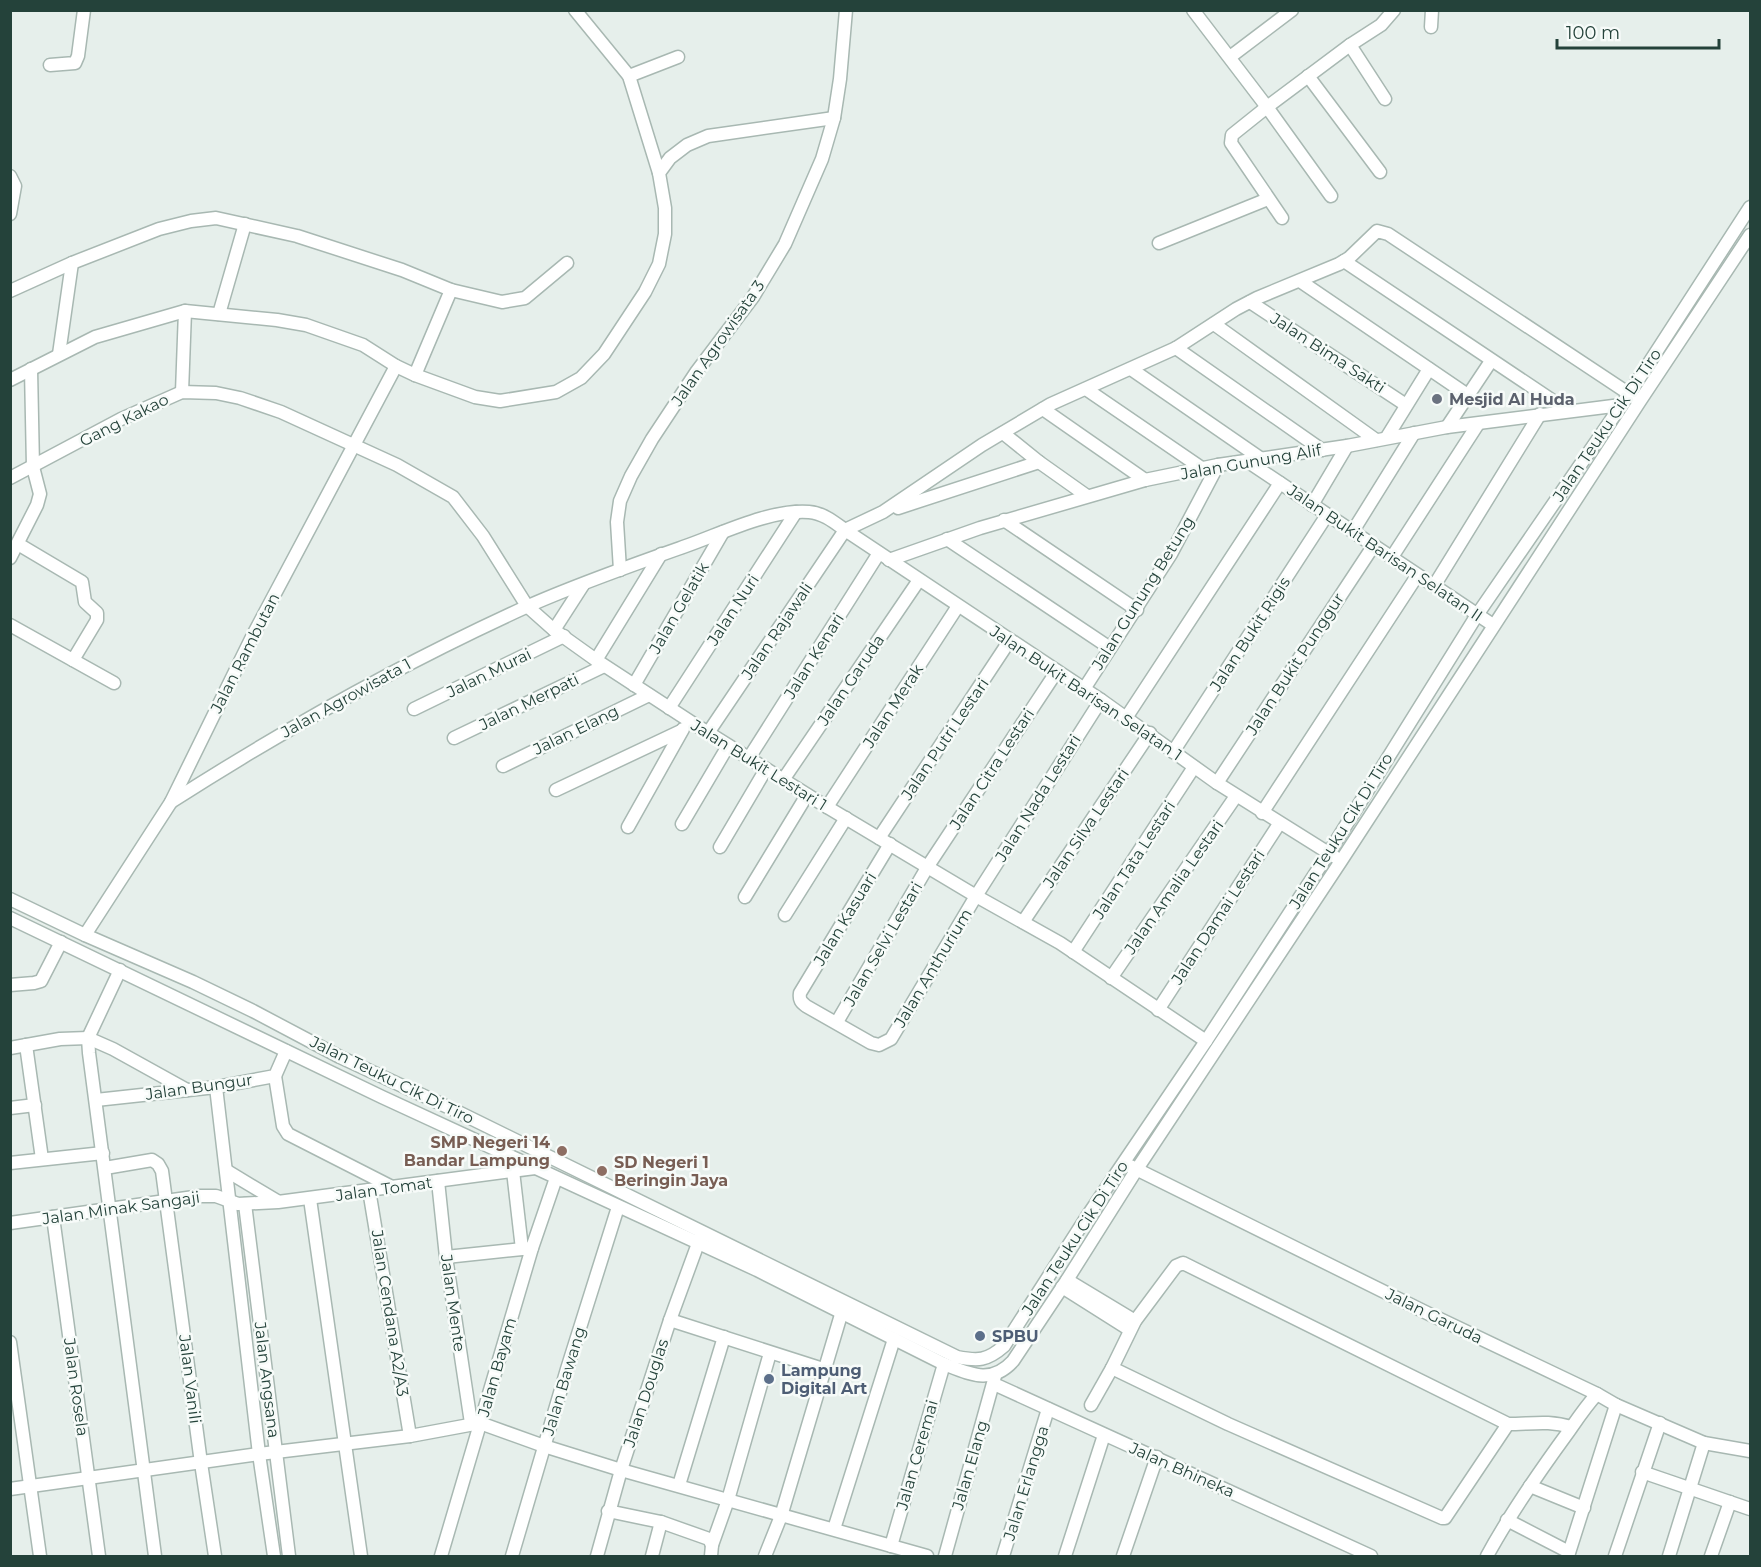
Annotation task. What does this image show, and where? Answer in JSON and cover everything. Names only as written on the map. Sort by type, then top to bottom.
[{"type":"street","points":[[50,65],[75,63],[84,10]]},
{"type":"street","points":[[10,380],[96,337],[185,311],[306,325],[363,345],[415,375],[475,397],[500,401],[556,392],[582,378],[616,336],[645,291],[659,264],[665,234],[665,208],[659,173],[628,76],[574,10]]},
{"type":"street","name":"Jalan Agrowisata 3","points":[[620,570],[617,522],[620,501],[631,476],[652,439],[697,371],[753,297],[785,244],[822,159],[834,118],[846,10]]},
{"type":"street","points":[[1194,10],[1331,196]]},
{"type":"street","points":[[1230,57],[1292,10]]},
{"type":"street","points":[[1282,218],[1231,143],[1232,135],[1308,76],[1381,25],[1394,10]]},
{"type":"street","points":[[1431,27],[1432,10]]},
{"type":"street","points":[[1350,45],[1384,99]]},
{"type":"street","points":[[628,76],[678,57]]},
{"type":"street","points":[[1308,76],[1380,172]]},
{"type":"street","points":[[659,173],[670,158],[687,145],[708,136],[834,118]]},
{"type":"street","points":[[10,176],[15,186],[10,214]]},
{"type":"street","points":[[1160,243],[1268,199]]},
{"type":"street","name":"Jalan Teuku Cik Di Tiro","points":[[843,1307],[894,1339],[944,1364],[974,1375],[994,1379],[1012,1361],[1065,1284],[1137,1169],[1341,861],[1493,625],[1750,207]]},
{"type":"street","points":[[10,291],[159,230],[191,221],[216,218],[297,236],[402,270],[451,290],[502,302],[525,298],[567,263]]},
{"type":"street","points":[[219,314],[245,224]]},
{"type":"street","points":[[884,512],[1043,409],[1176,348],[1250,302],[1344,261],[1377,231],[1388,234],[1634,397]]},
{"type":"street","name":"Jalan Teuku Cik Di Tiro","points":[[12,900],[253,1011],[340,1057],[516,1140],[700,1237],[843,1307],[957,1357],[974,1360],[992,1357],[1004,1346],[1206,1041],[1328,854],[1477,615],[1621,405],[1634,397],[1750,235]]},
{"type":"street","points":[[1344,261],[1568,411]]},
{"type":"street","points":[[59,354],[72,264]]},
{"type":"street","points":[[1300,281],[1469,396]]},
{"type":"street","points":[[415,375],[451,290]]},
{"type":"street","name":"Jalan Bima Sakti","points":[[1250,302],[1406,405]]},
{"type":"street","points":[[183,392],[185,311]]},
{"type":"street","points":[[1214,324],[1381,439],[1429,369]]},
{"type":"street","points":[[1176,348],[1322,450]]},
{"type":"street","points":[[1447,427],[1491,361]]},
{"type":"street","name":"Jalan Rambutan","points":[[85,935],[171,802],[253,635],[396,366]]},
{"type":"street","points":[[10,558],[37,505],[40,494],[33,467],[31,369]]},
{"type":"street","name":"Jalan Bukit Barisan Selatan II","points":[[1131,369],[1254,459],[1280,483],[1493,625]]},
{"type":"street","points":[[1086,389],[1203,469]]},
{"type":"street","name":"Gang Kakao","points":[[10,478],[121,419],[183,392],[216,393],[240,398],[281,412],[355,445]]},
{"type":"street","name":"Jalan Gunung Alif","points":[[884,556],[1145,480],[1218,465],[1347,446],[1447,427],[1621,405]]},
{"type":"street","points":[[1043,409],[1145,480]]},
{"type":"street","points":[[1434,586],[1540,414]]},
{"type":"street","points":[[1392,557],[1478,424]]},
{"type":"street","points":[[1003,433],[1087,496]]},
{"type":"street","points":[[1353,531],[1414,433]]},
{"type":"street","name":"Jalan Bukit Lestari 1","points":[[355,445],[423,478],[453,497],[483,536],[527,606],[600,663],[669,708],[686,727],[708,733],[807,795],[1073,952],[1206,1041]]},
{"type":"street","points":[[1312,505],[1347,446]]},
{"type":"street","points":[[845,530],[884,512],[1039,462]]},
{"type":"street","name":"Jalan Gunung Betung","points":[[1084,689],[1171,554],[1218,465]]},
{"type":"street","points":[[1126,718],[1280,483]]},
{"type":"street","name":"Jalan Agrowisata 1","points":[[171,802],[257,747],[402,666],[527,606],[723,532],[767,517],[796,512]]},
{"type":"street","name":"Jalan Bukit Barisan Selatan 1","points":[[796,512],[817,513],[845,530],[1150,733],[1236,796],[1341,861]]},
{"type":"street","name":"Jalan Nuri","points":[[669,708],[796,512]]},
{"type":"street","name":"Jalan Bukit Rigis","points":[[1173,752],[1327,515]]},
{"type":"street","points":[[1004,520],[1137,610]]},
{"type":"street","name":"Jalan Rajawali","points":[[708,733],[845,530]]},
{"type":"street","name":"Jalan Gelatik","points":[[634,685],[723,532]]},
{"type":"street","points":[[947,539],[1110,648]]},
{"type":"street","points":[[18,544],[82,582],[85,602],[97,613],[97,620],[73,660]]},
{"type":"street","name":"Jalan Bukit Punggur","points":[[1217,783],[1374,545]]},
{"type":"street","points":[[600,663],[661,554]]},
{"type":"street","name":"Jalan Kenari","points":[[749,758],[884,556]]},
{"type":"street","points":[[1262,813],[1417,576]]},
{"type":"street","name":"Jalan Garuda","points":[[783,780],[918,580]]},
{"type":"street","points":[[559,633],[583,585]]},
{"type":"street","name":"Jalan Merak","points":[[827,807],[958,606]]},
{"type":"street","points":[[10,625],[114,683]]},
{"type":"street","name":"Jalan Murai","points":[[414,709],[559,633]]},
{"type":"street","name":"Jalan Putri Lestari","points":[[885,841],[1010,640]]},
{"type":"street","name":"Jalan Merpati","points":[[454,738],[600,663]]},
{"type":"street","name":"Jalan Citra Lestari","points":[[928,866],[1057,671]]},
{"type":"street","name":"Jalan Elang","points":[[503,766],[649,695]]},
{"type":"street","name":"Jalan Nada Lestari","points":[[976,896],[1101,700]]},
{"type":"street","points":[[556,789],[686,727]]},
{"type":"street","points":[[628,827],[686,727]]},
{"type":"street","name":"Jalan Silva Lestari","points":[[1023,922],[1150,733]]},
{"type":"street","points":[[682,824],[728,746]]},
{"type":"street","name":"Jalan Tata Lestari","points":[[1073,952],[1194,767]]},
{"type":"street","points":[[720,847],[766,769]]},
{"type":"street","points":[[744,897],[807,795]]},
{"type":"street","name":"Jalan Amalia Lestari","points":[[1111,978],[1236,796]]},
{"type":"street","points":[[784,915],[846,818]]},
{"type":"street","name":"Jalan Damai Lestari","points":[[1158,1010],[1279,824]]},
{"type":"street","name":"Jalan Kasuari","points":[[837,1022],[801,1001],[800,993],[885,841]]},
{"type":"street","name":"Jalan Selvi Lestari","points":[[837,1022],[928,866]]},
{"type":"street","name":"Jalan Anthurium","points":[[837,1022],[871,1042],[879,1044],[891,1039],[976,896]]},
{"type":"street","points":[[10,918],[119,973],[88,1038],[156,1557]]},
{"type":"street","points":[[10,985],[41,981],[61,942]]},
{"type":"street","name":"Jalan Teuku Cik Di Tiro","points":[[119,973],[340,1081],[337,1075]]},
{"type":"street","points":[[10,1048],[60,1039],[88,1038],[113,1049],[187,1090]]},
{"type":"street","points":[[26,1045],[42,1159]]},
{"type":"street","name":"Jalan Bungur","points":[[96,1100],[216,1087],[275,1076],[285,1053]]},
{"type":"street","points":[[337,1075],[340,1057]]},
{"type":"street","name":"Jalan Teuku Cik Di Tiro","points":[[337,1075],[618,1207],[700,1237]]},
{"type":"street","points":[[275,1076],[283,1126],[288,1134],[393,1187]]},
{"type":"street","points":[[216,1087],[228,1171],[259,1454],[274,1557]]},
{"type":"street","points":[[10,1108],[35,1105]]},
{"type":"street","points":[[509,1155],[516,1140]]},
{"type":"street","points":[[10,1164],[103,1153]]},
{"type":"street","name":"Jalan Vanili","points":[[105,1168],[152,1160],[162,1171],[215,1557]]},
{"type":"street","name":"Jalan Garuda","points":[[1124,1162],[1616,1405],[1704,1443],[1750,1451]]},
{"type":"street","name":"Jalan Tomat","points":[[230,1202],[245,1204],[310,1199],[536,1168]]},
{"type":"street","points":[[228,1171],[278,1202]]},
{"type":"street","points":[[446,1257],[527,1249],[513,1171]]},
{"type":"street","name":"Jalan Bayam","points":[[441,1557],[476,1423],[527,1249],[556,1178]]},
{"type":"street","name":"Jalan Mente","points":[[438,1181],[446,1257],[476,1423]]},
{"type":"street","name":"Jalan Cendana A2/A3","points":[[369,1190],[410,1436]]},
{"type":"street","name":"Jalan Minak Sangaji","points":[[10,1223],[208,1196],[216,1196],[230,1202]]},
{"type":"street","points":[[310,1199],[361,1557]]},
{"type":"street","name":"Jalan Angsana","points":[[245,1204],[289,1557]]},
{"type":"street","name":"Jalan Bawang","points":[[512,1557],[618,1207]]},
{"type":"street","name":"Jalan Rosela","points":[[53,1217],[99,1557]]},
{"type":"street","name":"Jalan Douglas","points":[[597,1557],[621,1470],[700,1237]]},
{"type":"street","points":[[1091,1406],[1133,1325],[1179,1263],[1189,1265],[1281,1313],[1435,1386],[1508,1424],[1541,1422],[1558,1423],[1571,1427]]},
{"type":"street","points":[[1065,1284],[1133,1325]]},
{"type":"street","points":[[767,1556],[826,1370],[843,1307]]},
{"type":"street","points":[[670,1320],[826,1370]]},
{"type":"street","points":[[679,1485],[724,1337]]},
{"type":"street","points":[[834,1529],[894,1339]]},
{"type":"street","points":[[10,1342],[32,1486],[40,1557]]},
{"type":"street","points":[[712,1551],[770,1353]]},
{"type":"street","name":"Jalan Ceremai","points":[[891,1546],[944,1364]]},
{"type":"street","points":[[1112,1368],[1228,1424],[1442,1518],[1445,1518],[1508,1424]]},
{"type":"street","name":"Jalan Elang","points":[[945,1557],[994,1379]]},
{"type":"street","name":"Jalan Bhineka","points":[[994,1379],[1048,1409],[1371,1557]]},
{"type":"street","points":[[1487,1556],[1507,1520],[1530,1486],[1581,1412],[1597,1394]]},
{"type":"street","points":[[1507,1520],[1569,1554],[1616,1405]]},
{"type":"street","name":"Jalan Erlangga","points":[[1003,1557],[1048,1409]]},
{"type":"street","points":[[476,1423],[621,1470],[927,1557]]},
{"type":"street","name":"Jalan Angsana","points":[[10,1490],[259,1454],[410,1436],[476,1423]]},
{"type":"street","points":[[1615,1557],[1660,1423]]},
{"type":"street","points":[[1065,1557],[1104,1435]]},
{"type":"street","points":[[1669,1557],[1704,1443]]},
{"type":"street","points":[[1123,1557],[1157,1457]]},
{"type":"street","points":[[1642,1473],[1750,1509]]},
{"type":"street","points":[[1530,1486],[1584,1508]]},
{"type":"street","points":[[1711,1557],[1730,1502]]},
{"type":"street","points":[[608,1511],[661,1522],[709,1539],[712,1551]]},
{"type":"street","points":[[652,1557],[661,1522]]},
{"type":"place","name":"Mesjid Al Huda","points":[[1437,399]]},
{"type":"place","name":"SMP Negeri 14 Bandar Lampung","points":[[562,1151]]},
{"type":"place","name":"SD Negeri 1 Beringin Jaya","points":[[602,1171]]},
{"type":"place","name":"SPBU","points":[[980,1336]]},
{"type":"place","name":"Lampung Digital Art","points":[[769,1379]]}]
